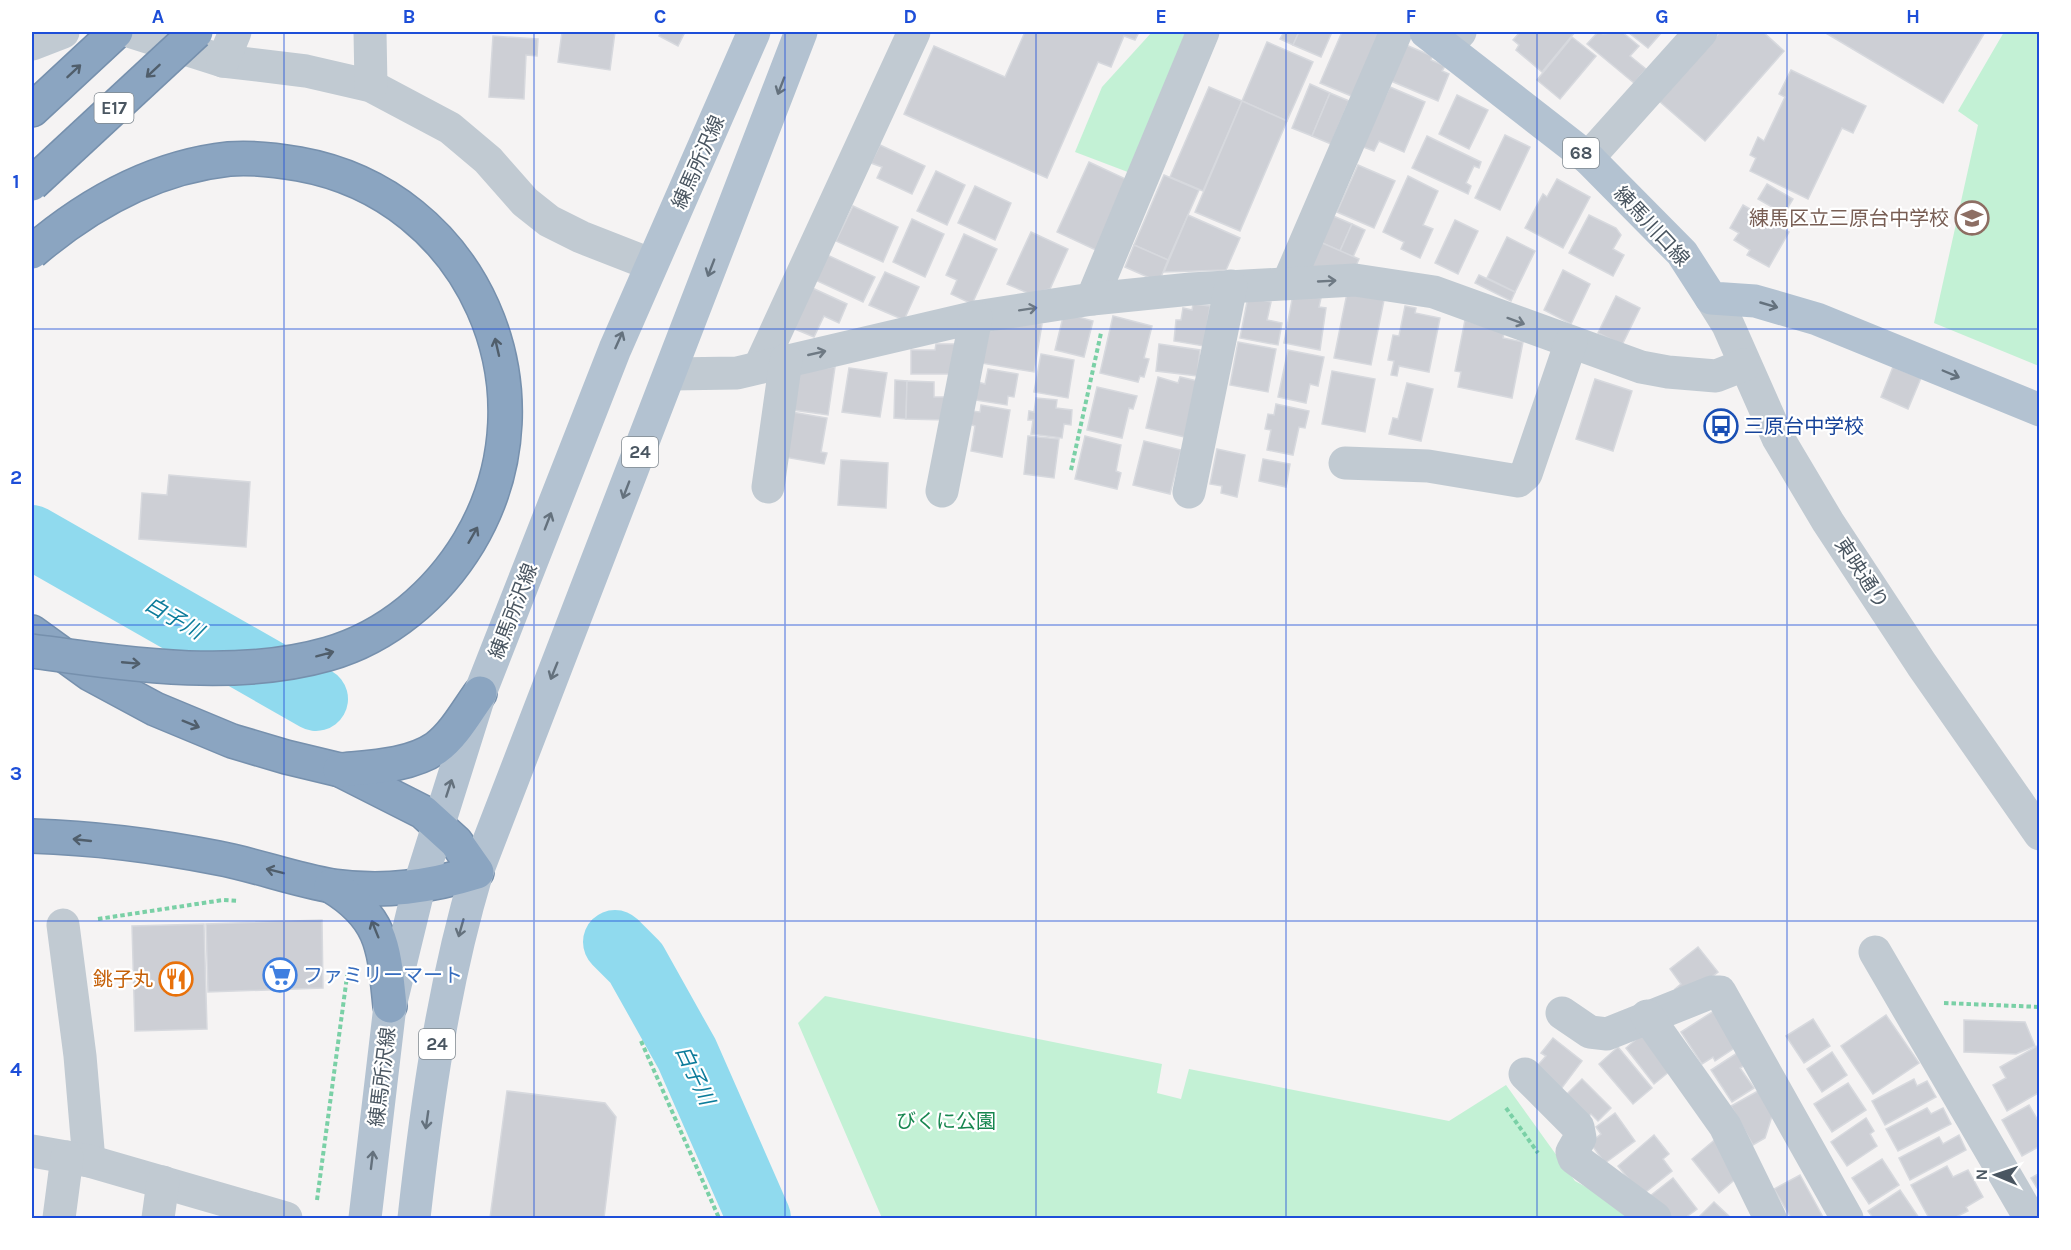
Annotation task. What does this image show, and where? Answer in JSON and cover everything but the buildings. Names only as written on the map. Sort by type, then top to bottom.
[{"type":"highway","points":[[32,110],[116,32]]},
{"type":"highway","name":"E17","points":[[32,184],[196,32]]},
{"type":"highway","points":[[32,252],[101,202],[133,185],[166,173],[231,159],[264,159],[326,169],[382,193],[429,229],[450,253],[482,305],[494,334],[501,366],[505,429],[501,462],[492,495],[460,557],[416,606],[386,628],[356,644],[294,661],[213,667],[131,663],[32,651]]},
{"type":"highway","points":[[32,632],[90,674],[155,709],[232,741],[286,758],[340,770],[423,812],[456,842],[477,872],[437,885],[394,890],[331,886],[218,858],[133,845],[32,836]]},
{"type":"highway","points":[[340,770],[377,767],[422,755],[436,748],[448,736],[480,693]]},
{"type":"highway","points":[[331,886],[354,900],[369,916],[383,955],[390,1006]]},
{"type":"main road","name":"練馬所沢線","points":[[364,1218],[390,1006],[419,887],[480,693],[650,264],[728,96],[754,32]]},
{"type":"main road","name":"24","points":[[414,1218],[440,1019],[459,935],[477,872],[801,32]]},
{"type":"main road","name":"練馬川口線","points":[[1444,37],[1588,158],[1682,253],[1711,298]]},
{"type":"main road","points":[[1711,298],[1755,301],[1817,319],[2040,410]]},
{"type":"street","points":[[32,44],[63,32]]},
{"type":"street","points":[[132,32],[223,61],[306,71],[371,86],[450,128],[488,160],[525,202],[549,221],[581,237],[650,264]]},
{"type":"street","points":[[223,61],[236,32]]},
{"type":"street","points":[[370,32],[371,86]]},
{"type":"street","points":[[768,487],[773,363],[914,32]]},
{"type":"street","points":[[1100,298],[1203,32]]},
{"type":"street","points":[[1288,283],[1396,32]]},
{"type":"street","points":[[1588,158],[1701,32]]},
{"type":"street","points":[[671,374],[737,372],[976,317],[1100,298],[1231,286],[1355,280],[1434,292],[1641,367],[1716,376],[1743,365]]},
{"type":"street","points":[[1189,492],[1231,286]]},
{"type":"street","name":"東映通り","points":[[1711,298],[1728,325],[1743,365],[1778,438],[1828,522],[1922,665],[2040,834]]},
{"type":"street","points":[[942,491],[976,317]]},
{"type":"street","points":[[1345,463],[1428,466],[1506,481],[1518,481],[1526,474],[1571,342]]},
{"type":"street","points":[[59,1218],[78,1159],[80,1056],[63,925]]},
{"type":"street","points":[[1875,952],[2030,1218]]},
{"type":"street","points":[[1562,1013],[1590,1032],[1599,1035],[1607,1034],[1647,1016],[1712,992],[1720,992],[1847,1218]]},
{"type":"street","points":[[1647,1016],[1725,1126],[1770,1218]]},
{"type":"street","points":[[1525,1074],[1578,1127],[1580,1138],[1572,1152],[1574,1158],[1655,1218]]},
{"type":"street","points":[[32,1151],[78,1159],[280,1218]]},
{"type":"street","points":[[158,1218],[163,1182]]},
{"type":"path","points":[[1071,470],[1100,298]]},
{"type":"path","points":[[63,925],[223,900],[244,901]]},
{"type":"path","points":[[317,1200],[348,967]]},
{"type":"path","points":[[1914,1017],[1940,1003],[2040,1007]]},
{"type":"path","points":[[641,1041],[719,1218]]},
{"type":"green space","points":[[1152,32],[1192,32],[1133,174],[1075,152],[1102,87]]},
{"type":"green space","points":[[2004,32],[2039,32],[2039,366],[1934,323],[1978,125],[1958,111]]},
{"type":"green space","name":"びくに公園","points":[[825,996],[1162,1064],[1157,1093],[1181,1099],[1189,1069],[1449,1121],[1506,1085],[1575,1181],[1623,1207],[1636,1218],[882,1218],[798,1023]]},
{"type":"waterway","name":"白子川","points":[[32,537],[316,699]]},
{"type":"waterway","name":"白子川","points":[[615,942],[636,963],[687,1054],[759,1218]]},
{"type":"place","name":"練馬区立三原台中学校","points":[[1972,218]]},
{"type":"place","name":"三原台中学校","points":[[1721,426]]},
{"type":"place","name":"ファミリーマート","points":[[280,975]]},
{"type":"place","name":"銚子丸","points":[[176,979]]}]
